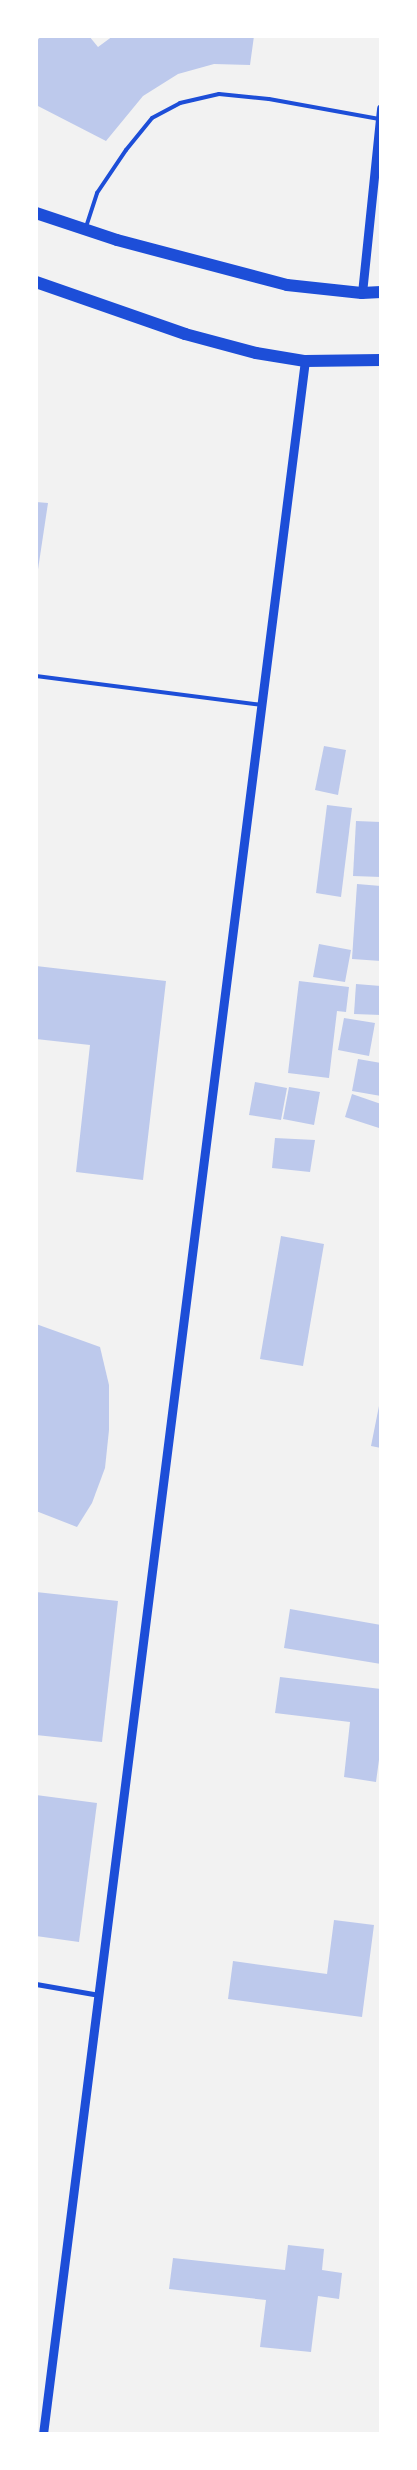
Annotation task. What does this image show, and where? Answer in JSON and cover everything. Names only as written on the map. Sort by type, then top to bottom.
[{"type":"main road","points":[[36,213],[85,229],[287,285],[362,293],[381,292]]},
{"type":"main road","points":[[36,282],[185,334],[256,353],[305,361],[381,360]]},
{"type":"street","points":[[362,293],[381,108]]},
{"type":"street","points":[[43,2434],[305,361]]},
{"type":"street","points":[[36,1984],[98,1995]]},
{"type":"lane","points":[[85,229],[97,193],[126,150],[152,118],[180,103],[219,94],[269,99],[379,119]]},
{"type":"lane","points":[[36,676],[261,705]]},
{"type":"building","points":[[41,36],[89,36],[98,47],[113,36],[254,36],[250,65],[214,64],[178,74],[143,96],[106,141],[36,105],[36,42]]},
{"type":"building","points":[[36,502],[48,503],[37,576],[36,576]]},
{"type":"building","points":[[324,746],[346,750],[338,795],[315,790]]},
{"type":"building","points":[[327,805],[352,808],[341,897],[316,893]]},
{"type":"building","points":[[356,821],[381,822],[381,877],[353,876]]},
{"type":"building","points":[[357,884],[381,886],[381,961],[352,959]]},
{"type":"building","points":[[319,944],[351,950],[345,982],[313,977]]},
{"type":"building","points":[[36,966],[166,981],[143,1180],[76,1172],[90,1045],[36,1039]]},
{"type":"building","points":[[299,981],[349,987],[346,1012],[337,1011],[329,1078],[288,1073]]},
{"type":"building","points":[[356,984],[381,986],[381,1015],[354,1014]]},
{"type":"building","points":[[344,1018],[375,1023],[369,1056],[338,1050]]},
{"type":"building","points":[[358,1059],[381,1063],[381,1096],[352,1091]]},
{"type":"building","points":[[255,1082],[287,1088],[281,1120],[249,1115]]},
{"type":"building","points":[[289,1087],[320,1092],[314,1125],[283,1119]]},
{"type":"building","points":[[352,1094],[381,1104],[379,1128],[345,1117]]},
{"type":"building","points":[[275,1138],[315,1140],[310,1172],[272,1168]]},
{"type":"building","points":[[281,1236],[324,1244],[303,1366],[260,1359]]},
{"type":"building","points":[[36,1324],[100,1347],[109,1385],[109,1430],[105,1468],[92,1503],[77,1527],[36,1511]]},
{"type":"building","points":[[381,1402],[381,1448],[371,1446]]},
{"type":"building","points":[[36,1592],[118,1601],[102,1742],[36,1735]]},
{"type":"building","points":[[290,1609],[381,1625],[381,1664],[284,1648]]},
{"type":"building","points":[[280,1677],[381,1689],[381,1745],[376,1782],[344,1777],[350,1722],[275,1713]]},
{"type":"building","points":[[36,1795],[97,1803],[79,1942],[36,1936]]},
{"type":"building","points":[[334,1920],[374,1925],[362,2017],[228,1999],[233,1961],[327,1974]]},
{"type":"building","points":[[288,2245],[324,2249],[322,2270],[342,2273],[339,2299],[318,2296],[311,2352],[260,2347],[266,2300],[169,2289],[173,2258],[285,2270]]}]
